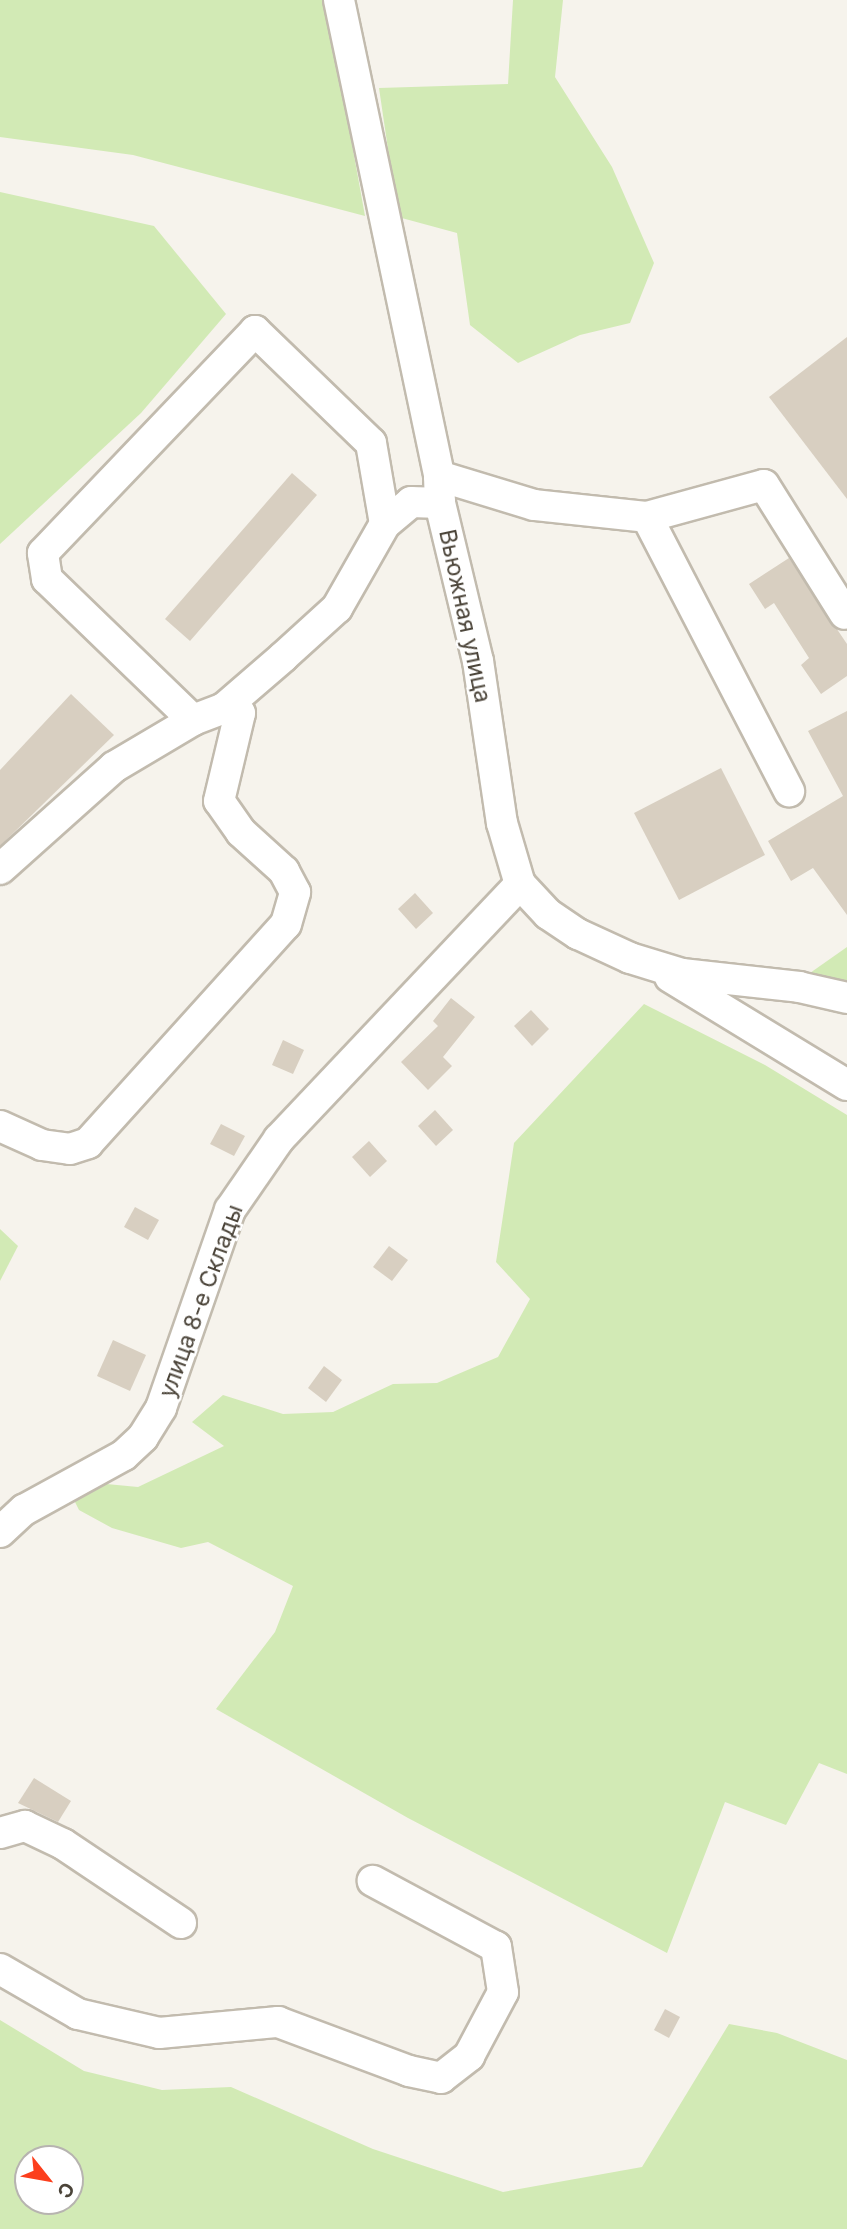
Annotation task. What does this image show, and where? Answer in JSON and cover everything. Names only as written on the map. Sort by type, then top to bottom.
[{"type":"street","name":"Вьюжная улица","points":[[339,0],[478,661],[502,823],[520,884],[548,914],[578,934],[649,964],[682,974],[799,987],[847,998]]},
{"type":"street","points":[[193,720],[47,579],[43,553],[255,331],[371,443],[385,524]]},
{"type":"street","points":[[0,869],[114,767],[193,720],[224,709],[337,608],[385,524],[411,502],[440,489],[534,505],[647,517],[764,485],[845,614]]},
{"type":"street","points":[[647,517],[789,791]]},
{"type":"street","points":[[0,1126],[42,1145],[70,1149],[88,1143],[286,924],[295,892],[284,871],[240,832],[219,801],[240,713],[224,709]]},
{"type":"street","name":"улица 8-е Склады","points":[[0,1532],[23,1510],[124,1455],[143,1437],[161,1408],[230,1210],[279,1139],[520,884]]},
{"type":"street","points":[[649,964],[847,1084]]},
{"type":"street","points":[[0,1833],[25,1826],[64,1844],[181,1923]]},
{"type":"street","points":[[0,1969],[78,2014],[159,2033],[278,2022],[409,2071],[441,2078],[469,2056],[503,1992],[496,1947],[373,1881]]},
{"type":"green space","points":[[0,0],[326,0],[365,216],[133,155],[0,137]]},
{"type":"green space","points":[[513,0],[563,0],[555,77],[612,167],[654,263],[630,323],[580,335],[518,363],[470,325],[457,233],[398,217],[379,88],[508,84]]},
{"type":"green space","points":[[0,192],[154,226],[226,314],[141,413],[0,544]]},
{"type":"green space","points":[[847,947],[847,987],[810,973]]},
{"type":"green space","points":[[644,1004],[765,1065],[847,1115],[847,1774],[819,1763],[786,1825],[725,1802],[667,1953],[408,1818],[216,1709],[275,1632],[293,1586],[208,1542],[181,1548],[112,1528],[79,1510],[69,1490],[96,1483],[138,1487],[224,1446],[192,1422],[223,1395],[283,1414],[333,1412],[393,1384],[437,1383],[498,1357],[530,1299],[496,1262],[514,1143]]},
{"type":"green space","points":[[0,1229],[18,1246],[0,1281]]},
{"type":"green space","points":[[0,2020],[84,2071],[162,2090],[231,2087],[373,2149],[503,2192],[642,2167],[729,2024],[777,2033],[847,2060],[847,2229],[0,2229]]},
{"type":"building","points":[[847,337],[847,499],[769,397]]},
{"type":"building","points":[[292,473],[317,495],[190,641],[165,619]]},
{"type":"building","points":[[789,558],[847,644],[847,676],[821,694],[801,665],[809,658],[774,603],[765,609],[749,584]]},
{"type":"building","points":[[71,694],[114,735],[0,846],[0,770]]},
{"type":"building","points":[[847,711],[847,915],[813,868],[791,881],[768,841],[843,796],[808,731]]},
{"type":"building","points":[[721,768],[765,855],[679,900],[634,813]]},
{"type":"building","points":[[415,893],[433,913],[416,929],[398,909]]},
{"type":"building","points":[[451,998],[475,1017],[443,1057],[452,1066],[428,1090],[401,1062],[438,1026],[433,1021]]},
{"type":"building","points":[[531,1010],[549,1029],[532,1046],[514,1026]]},
{"type":"building","points":[[283,1040],[304,1050],[293,1074],[272,1065]]},
{"type":"building","points":[[435,1110],[453,1130],[436,1146],[418,1126]]},
{"type":"building","points":[[221,1124],[245,1136],[234,1156],[210,1144]]},
{"type":"building","points":[[369,1141],[387,1161],[370,1177],[352,1157]]},
{"type":"building","points":[[135,1207],[159,1220],[148,1240],[124,1227]]},
{"type":"building","points":[[389,1246],[408,1260],[392,1281],[373,1267]]},
{"type":"building","points":[[113,1340],[146,1355],[130,1391],[97,1376]]},
{"type":"building","points":[[324,1366],[342,1380],[326,1402],[308,1388]]},
{"type":"building","points":[[34,1778],[71,1801],[58,1822],[18,1803]]},
{"type":"building","points":[[665,2009],[680,2017],[669,2038],[654,2030]]}]
